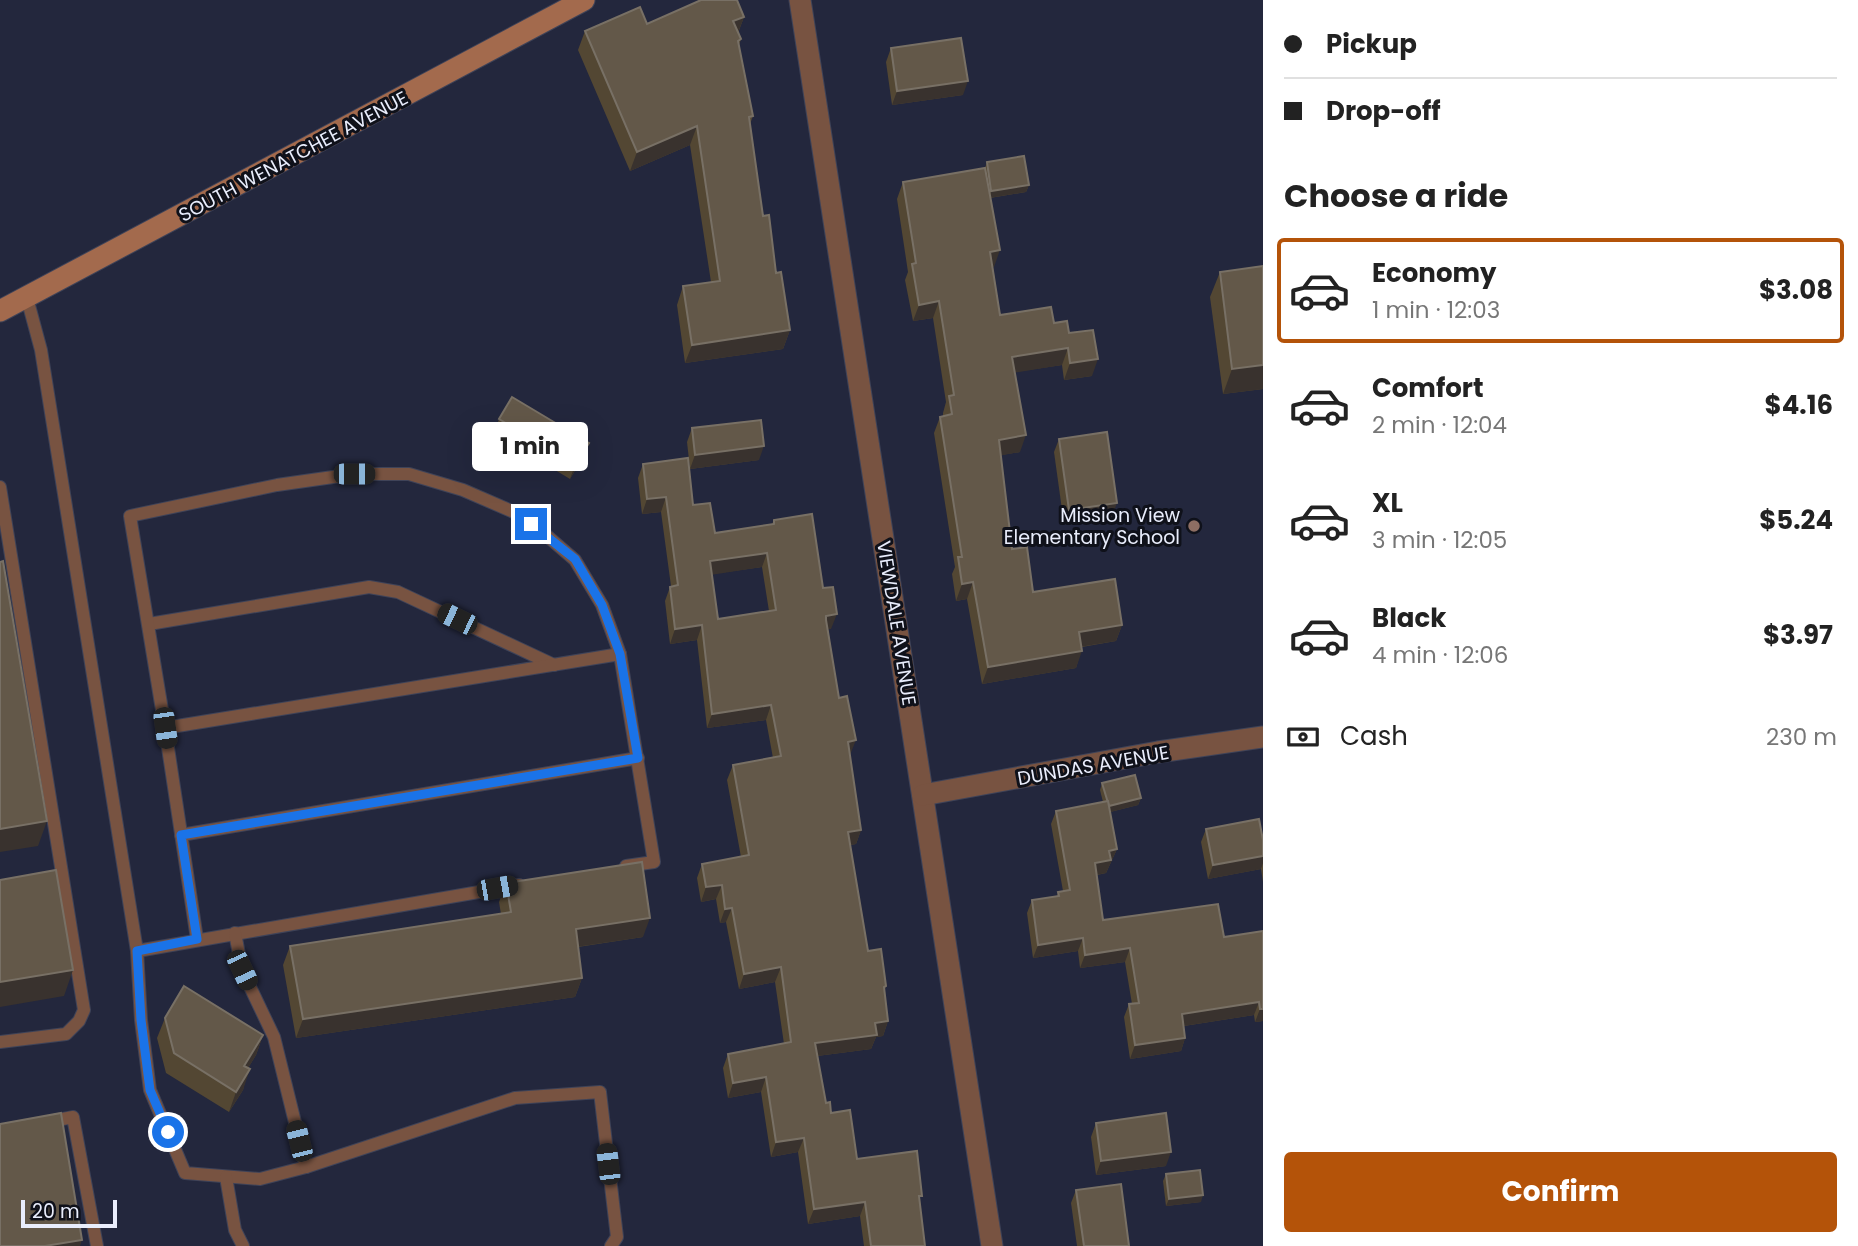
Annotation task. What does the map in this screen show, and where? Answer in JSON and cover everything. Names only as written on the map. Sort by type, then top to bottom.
[{"type":"main road","name":"SOUTH WENATCHEE AVENUE","points":[[0,311],[584,0]]},
{"type":"street","name":"VIEWDALE AVENUE","points":[[800,0],[992,1246]]},
{"type":"street","name":"DUNDAS AVENUE","points":[[923,795],[1158,752],[1263,737]]},
{"type":"lane","points":[[27,298],[41,349],[137,951],[141,1020],[150,1090],[185,1173],[260,1180],[515,1098],[600,1092],[617,1237],[611,1246]]},
{"type":"lane","points":[[197,939],[130,516],[277,485],[354,474],[409,474],[463,490],[516,513],[575,559],[602,605],[620,654],[654,862],[614,869]]},
{"type":"lane","points":[[0,487],[84,1010],[79,1021],[66,1034],[0,1042]]},
{"type":"lane","points":[[149,624],[369,587],[398,592],[554,665]]},
{"type":"lane","points":[[165,728],[620,654]]},
{"type":"lane","points":[[181,835],[638,758]]},
{"type":"lane","points":[[137,951],[533,882]]},
{"type":"lane","points":[[235,933],[242,970],[274,1037],[306,1167]]},
{"type":"lane","points":[[37,1124],[73,1117],[97,1246]]},
{"type":"lane","points":[[226,1177],[235,1230],[243,1246]]},
{"type":"building","points":[[701,0],[737,0],[744,17],[733,21],[741,39],[738,41],[753,116],[749,117],[763,216],[769,215],[776,273],[781,272],[790,330],[692,345],[683,286],[720,281],[697,126],[637,152],[585,31],[640,7],[647,24]]},
{"type":"building","points":[[961,38],[968,81],[897,91],[891,48]]},
{"type":"building","points":[[1024,156],[1029,185],[991,191],[987,162]]},
{"type":"building","points":[[985,168],[1000,250],[990,252],[1000,315],[1051,307],[1054,323],[1067,321],[1069,333],[1093,330],[1098,359],[1070,363],[1068,348],[1012,357],[1026,435],[999,440],[1012,549],[1027,547],[1033,592],[1115,579],[1122,625],[1079,632],[1082,651],[988,667],[973,582],[962,584],[958,557],[962,557],[940,417],[952,414],[949,396],[954,395],[939,301],[919,305],[912,264],[916,263],[903,182]]},
{"type":"building","points":[[1263,266],[1263,365],[1232,369],[1220,272]]},
{"type":"building","points":[[512,397],[589,443],[575,465],[499,419]]},
{"type":"building","points":[[761,420],[764,446],[695,455],[692,428]]},
{"type":"building","points":[[1107,432],[1117,503],[1069,510],[1059,439]]},
{"type":"building","points":[[688,458],[693,505],[710,503],[715,533],[774,524],[774,520],[812,514],[823,588],[833,587],[837,614],[826,616],[826,620],[839,698],[847,696],[856,740],[848,742],[861,830],[848,832],[868,951],[881,949],[888,1021],[875,1023],[877,1035],[815,1043],[826,1103],[830,1102],[831,1113],[850,1110],[857,1159],[917,1151],[925,1246],[871,1246],[865,1202],[814,1209],[804,1138],[776,1142],[766,1077],[733,1083],[728,1054],[791,1042],[781,967],[744,974],[732,908],[725,909],[722,885],[706,887],[702,864],[749,855],[733,765],[781,756],[771,705],[712,714],[702,625],[675,629],[670,587],[678,585],[666,497],[647,499],[643,464]],"holes":[[[767,553],[776,610],[718,619],[710,561]]]},
{"type":"building","points":[[3,561],[47,821],[0,829],[0,562]]},
{"type":"building","points":[[1135,775],[1141,798],[1109,806],[1102,783]]},
{"type":"building","points":[[1108,801],[1117,849],[1109,851],[1111,860],[1095,863],[1103,920],[1218,904],[1224,937],[1263,931],[1263,1009],[1260,1009],[1259,1002],[1182,1014],[1185,1038],[1135,1045],[1129,1004],[1139,1003],[1130,948],[1085,955],[1083,938],[1038,945],[1032,900],[1059,896],[1058,892],[1070,890],[1056,811]]},
{"type":"building","points":[[1259,819],[1263,856],[1213,865],[1206,829]]},
{"type":"building","points":[[642,862],[650,918],[576,929],[582,978],[303,1019],[290,946],[511,912],[506,883]]},
{"type":"building","points":[[56,870],[73,970],[0,982],[0,880]]},
{"type":"building","points":[[184,986],[263,1035],[244,1066],[250,1069],[236,1092],[174,1053],[165,1018]]},
{"type":"building","points":[[61,1113],[82,1240],[45,1246],[0,1246],[0,1124]]},
{"type":"building","points":[[1166,1113],[1171,1152],[1101,1161],[1096,1123]]},
{"type":"building","points":[[1200,1170],[1203,1195],[1169,1199],[1166,1174]]},
{"type":"building","points":[[1121,1184],[1129,1246],[1084,1246],[1076,1190]]},
{"type":"place","name":"Mission View Elementary School","points":[[1194,526]]},
{"type":"route","points":[[168,1132],[150,1090],[141,1020],[137,951],[197,939],[181,835],[638,758],[620,654],[602,605],[575,559],[531,524]]}]
